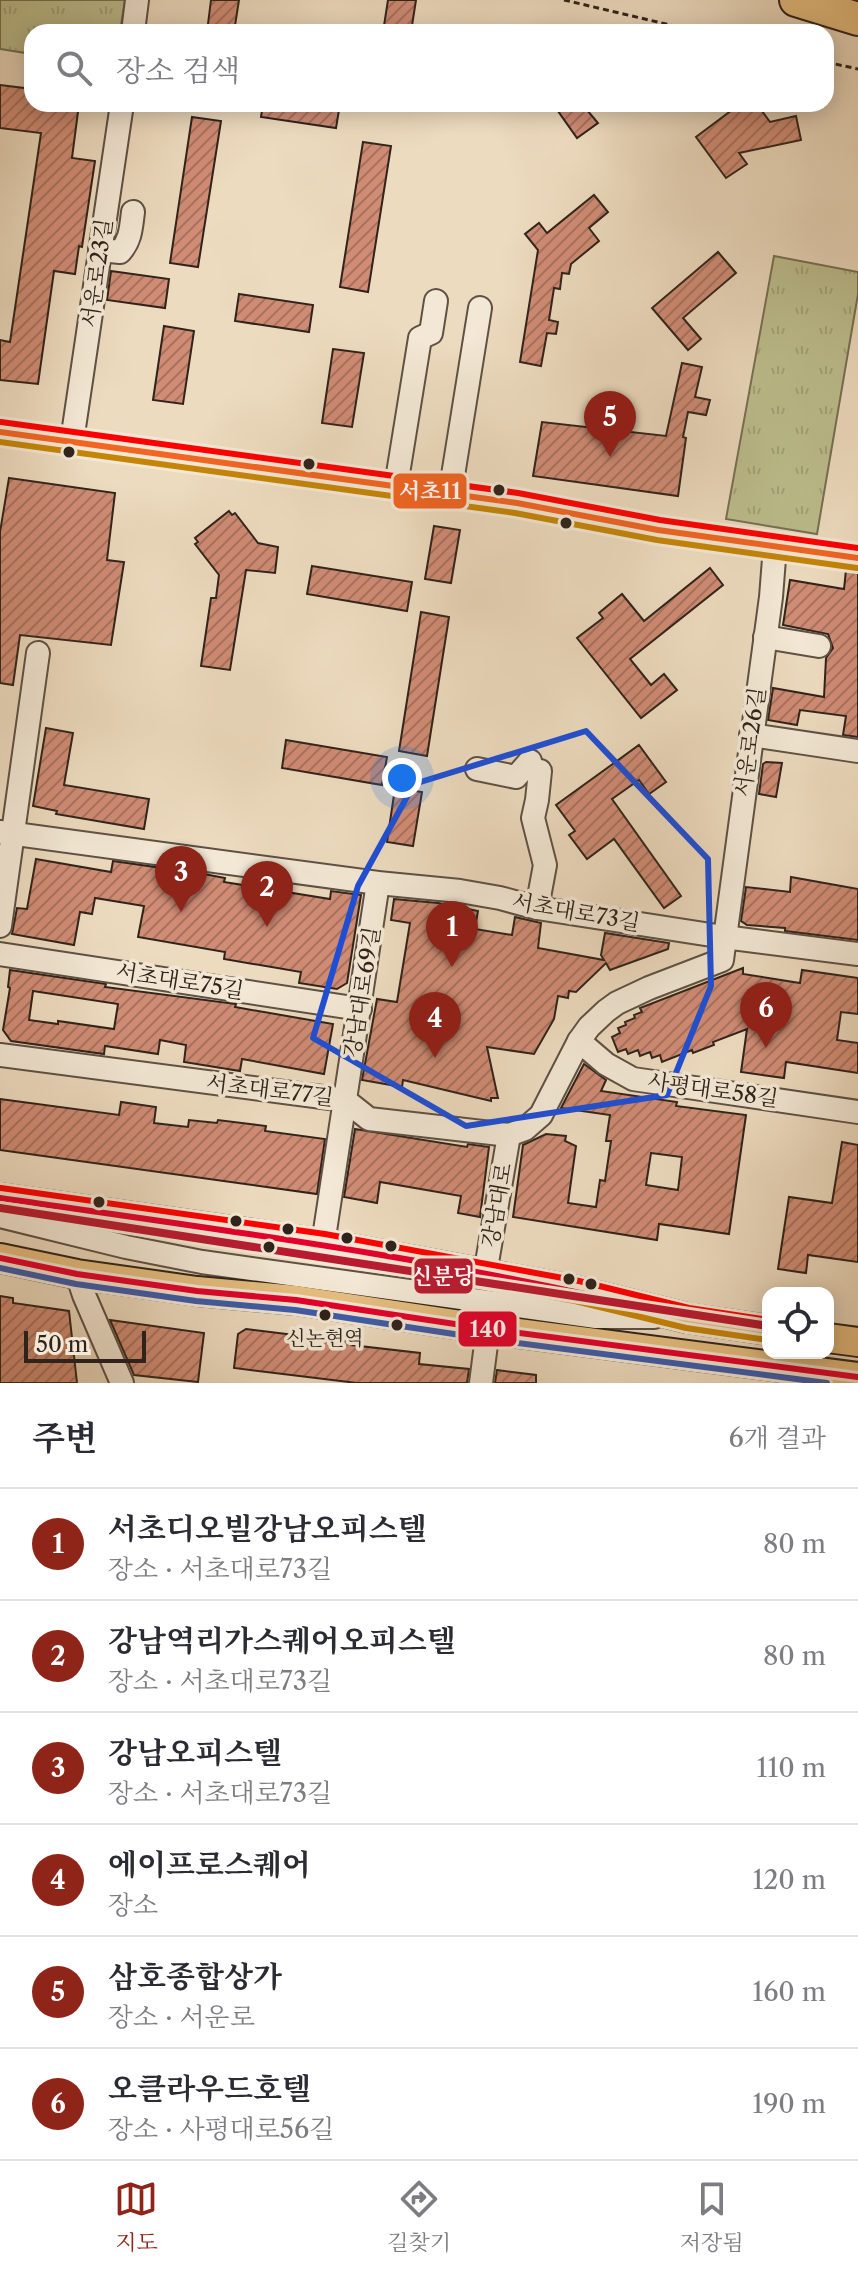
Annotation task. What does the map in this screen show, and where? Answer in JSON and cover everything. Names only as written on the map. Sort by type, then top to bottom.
[{"type":"highway","points":[[796,0],[858,19]]},
{"type":"main road","name":"강남대로","points":[[0,1198],[323,1244],[577,1291],[687,1318],[762,1329]]},
{"type":"main road","points":[[0,1258],[77,1274],[197,1291],[296,1300],[488,1329],[858,1377]]},
{"type":"main road","points":[[834,1339],[858,1342]]},
{"type":"street","points":[[134,24],[137,0]]},
{"type":"street","name":"서운로23길","points":[[72,441],[121,112]]},
{"type":"street","points":[[100,250],[120,252],[129,239],[133,212]]},
{"type":"street","points":[[396,486],[420,338],[431,333],[436,301]]},
{"type":"street","points":[[450,494],[480,308]]},
{"type":"street","points":[[0,432],[517,503],[658,530],[858,558]]},
{"type":"street","name":"서운로26길","points":[[724,937],[775,546]]},
{"type":"street","points":[[765,637],[819,646]]},
{"type":"street","points":[[0,926],[7,833],[38,653]]},
{"type":"street","points":[[751,735],[858,751]]},
{"type":"street","points":[[477,769],[516,777],[535,766],[537,800],[533,818],[545,865],[537,908]]},
{"type":"street","name":"서초대로73길","points":[[7,833],[378,883],[460,891],[537,908],[858,954]]},
{"type":"street","name":"강남대로69길","points":[[323,1244],[378,883]]},
{"type":"street","points":[[509,1135],[525,1129],[541,1115],[589,1027],[617,1003],[722,960],[724,937]]},
{"type":"street","name":"서초대로75길","points":[[0,954],[360,1009]]},
{"type":"street","name":"사평대로58길","points":[[579,1041],[606,1064],[633,1079],[858,1112]]},
{"type":"street","name":"서초대로77길","points":[[0,1055],[345,1100],[369,1119],[509,1135]]},
{"type":"street","name":"강남대로","points":[[485,1274],[509,1135]]},
{"type":"street","points":[[0,1216],[202,1262],[596,1317],[687,1318]]},
{"type":"street","points":[[0,1232],[199,1273],[296,1300]]},
{"type":"street","points":[[77,1274],[122,1383]]},
{"type":"street","points":[[481,1383],[488,1329]]},
{"type":"path","points":[[564,0],[666,24]]},
{"type":"path","points":[[834,64],[858,69]]},
{"type":"highlighted area","points":[[586,731],[708,859],[711,986],[667,1095],[466,1126],[313,1038],[358,886],[414,784]]},
{"type":"green space","points":[[0,0],[125,0],[121,24],[24,24],[24,53],[0,49]]},
{"type":"green space","points":[[774,256],[858,272],[858,294],[817,534],[726,519]]},
{"type":"building","points":[[211,0],[239,0],[235,24],[208,24]]},
{"type":"building","points":[[388,0],[416,0],[412,24],[384,24]]},
{"type":"building","points":[[0,85],[24,88],[24,112],[78,112],[72,158],[95,161],[75,274],[54,271],[38,384],[0,380],[0,340],[10,342],[41,133],[0,128]]},
{"type":"building","points":[[262,112],[339,112],[336,128],[261,117]]},
{"type":"building","points":[[559,112],[589,112],[598,123],[577,138]]},
{"type":"building","points":[[729,112],[763,112],[770,122],[796,116],[801,140],[739,153],[747,164],[726,178],[696,137]]},
{"type":"building","points":[[192,117],[221,121],[198,267],[170,263]]},
{"type":"building","points":[[363,142],[391,146],[368,292],[340,287]]},
{"type":"building","points":[[594,195],[608,212],[589,228],[599,241],[571,264],[569,274],[562,273],[560,289],[554,288],[549,320],[558,322],[556,334],[547,333],[541,366],[520,362],[538,250],[525,234],[539,223],[547,233]]},
{"type":"building","points":[[718,252],[736,273],[683,318],[701,339],[688,350],[652,308]]},
{"type":"building","points":[[111,271],[169,279],[165,308],[107,300]]},
{"type":"building","points":[[239,294],[313,305],[309,332],[235,321]]},
{"type":"building","points":[[164,326],[194,331],[183,404],[153,400]]},
{"type":"building","points":[[333,349],[364,353],[352,427],[322,423]]},
{"type":"building","points":[[682,363],[702,367],[695,397],[710,400],[706,415],[688,412],[678,496],[533,476],[542,422],[666,436]]},
{"type":"building","points":[[9,478],[115,493],[107,560],[124,562],[111,645],[20,635],[13,685],[0,683],[0,532]]},
{"type":"building","points":[[229,511],[232,515],[235,513],[258,543],[278,547],[275,573],[246,570],[230,670],[201,666],[211,598],[216,598],[219,575],[195,544],[198,542],[195,538]]},
{"type":"building","points":[[434,526],[460,530],[451,583],[425,579]]},
{"type":"building","points":[[312,566],[412,582],[407,611],[307,594]]},
{"type":"building","points":[[710,568],[723,585],[630,659],[651,685],[664,674],[677,690],[641,718],[577,638],[603,618],[599,613],[622,594],[644,621]]},
{"type":"building","points":[[846,570],[858,572],[858,737],[843,735],[846,716],[800,710],[797,725],[768,720],[773,688],[824,697],[826,658],[833,648],[828,634],[783,625],[790,580],[844,589]]},
{"type":"building","points":[[421,612],[449,617],[427,756],[399,751]]},
{"type":"building","points":[[46,728],[73,733],[64,785],[149,799],[144,829],[56,814],[57,811],[33,806]]},
{"type":"building","points":[[286,740],[387,757],[382,785],[282,768]]},
{"type":"building","points":[[639,745],[666,782],[649,794],[639,780],[612,799],[681,896],[664,908],[614,839],[587,859],[569,835],[575,831],[556,805]]},
{"type":"building","points":[[782,763],[776,797],[759,794],[763,764]]},
{"type":"building","points":[[395,788],[422,792],[413,846],[387,842]]},
{"type":"building","points":[[36,859],[111,872],[113,861],[204,874],[225,878],[224,882],[330,899],[331,891],[361,895],[347,983],[337,989],[299,983],[301,972],[224,959],[225,952],[138,937],[144,906],[95,898],[92,914],[80,912],[74,945],[12,934],[17,908],[27,909]]},
{"type":"building","points":[[791,877],[858,889],[858,940],[747,925],[741,921],[746,887],[790,892]]},
{"type":"building","points":[[394,899],[478,911],[475,929],[512,935],[515,917],[541,923],[538,948],[604,960],[601,955],[605,933],[669,943],[668,949],[610,970],[606,963],[576,992],[569,991],[568,998],[558,996],[554,1019],[534,1054],[487,1047],[498,1098],[491,1098],[491,1101],[403,1080],[402,1087],[362,1080],[377,999],[397,1002],[410,923],[391,920]]},
{"type":"building","points":[[743,968],[743,974],[800,983],[802,970],[858,978],[858,1014],[841,1012],[837,1040],[858,1043],[858,1073],[786,1062],[784,1078],[741,1072],[747,1029],[713,1042],[714,1045],[662,1062],[660,1055],[652,1058],[650,1052],[640,1056],[638,1050],[628,1054],[626,1049],[618,1052],[612,1037],[620,1033],[618,1028],[626,1025],[625,1022],[642,1012],[640,1008]]},
{"type":"building","points":[[10,970],[106,984],[105,987],[236,1004],[235,1007],[333,1024],[324,1074],[242,1059],[240,1071],[184,1062],[186,1045],[160,1040],[158,1054],[105,1046],[104,1054],[11,1041],[3,1030]],"holes":[[[33,991],[118,1004],[114,1029],[29,1020]]]},
{"type":"building","points":[[584,1064],[606,1080],[601,1091],[677,1102],[676,1106],[746,1115],[729,1234],[659,1224],[657,1240],[513,1217],[523,1145],[546,1134],[566,1136],[565,1141],[576,1146],[568,1203],[596,1207],[600,1180],[605,1181],[611,1141],[606,1141],[610,1115],[561,1108]],"holes":[[[651,1153],[682,1157],[678,1190],[646,1185]]]},
{"type":"building","points":[[0,1099],[119,1115],[121,1102],[156,1107],[154,1123],[188,1127],[189,1120],[217,1123],[218,1120],[266,1126],[265,1131],[325,1139],[317,1194],[0,1150]]},
{"type":"building","points":[[355,1129],[467,1147],[468,1144],[489,1147],[480,1217],[458,1213],[461,1196],[380,1182],[377,1203],[344,1197]]},
{"type":"building","points":[[842,1142],[858,1145],[858,1262],[808,1255],[806,1273],[778,1269],[789,1197],[832,1203]]},
{"type":"building","points":[[0,1296],[13,1298],[13,1303],[69,1311],[77,1383],[0,1383]]},
{"type":"building","points":[[110,1320],[204,1333],[198,1382],[134,1375]]},
{"type":"building","points":[[246,1329],[420,1353],[419,1364],[469,1369],[467,1383],[357,1383],[234,1368],[238,1334]]},
{"type":"building","points":[[497,1370],[536,1375],[536,1383],[495,1383]]},
{"type":"transit line","points":[[1,422],[518,493],[660,520],[858,548]]},
{"type":"transit line","name":"서초11","points":[[0,432],[517,503],[658,530],[858,558]]},
{"type":"transit line","points":[[0,442],[515,513],[657,540],[857,568]]},
{"type":"transit line","points":[[1,1188],[325,1234],[579,1281],[689,1308],[762,1319]]},
{"type":"transit line","name":"140","points":[[0,1198],[418,1261],[667,1313]]},
{"type":"transit line","name":"신분당","points":[[0,1208],[762,1325]]},
{"type":"transit line","points":[[0,1208],[321,1254],[575,1301],[686,1328],[762,1339]]},
{"type":"transit line","name":"140","points":[[0,1258],[77,1274],[197,1291],[296,1300],[488,1329],[858,1377]]},
{"type":"transit line","points":[[0,1268],[76,1284],[196,1301],[295,1310],[487,1339],[827,1383]]},
{"type":"place","name":"삼호종합상가","points":[[610,457]]},
{"type":"place","name":"강남오피스텔","points":[[181,912]]},
{"type":"place","name":"강남역리가스퀘어오피스텔","points":[[267,927]]},
{"type":"place","name":"서초디오빌강남오피스텔","points":[[452,967]]},
{"type":"place","name":"오클라우드호텔","points":[[766,1048]]},
{"type":"place","name":"에이프로스퀘어","points":[[435,1058]]},
{"type":"place","name":"신논현역","points":[[325,1315]]}]
